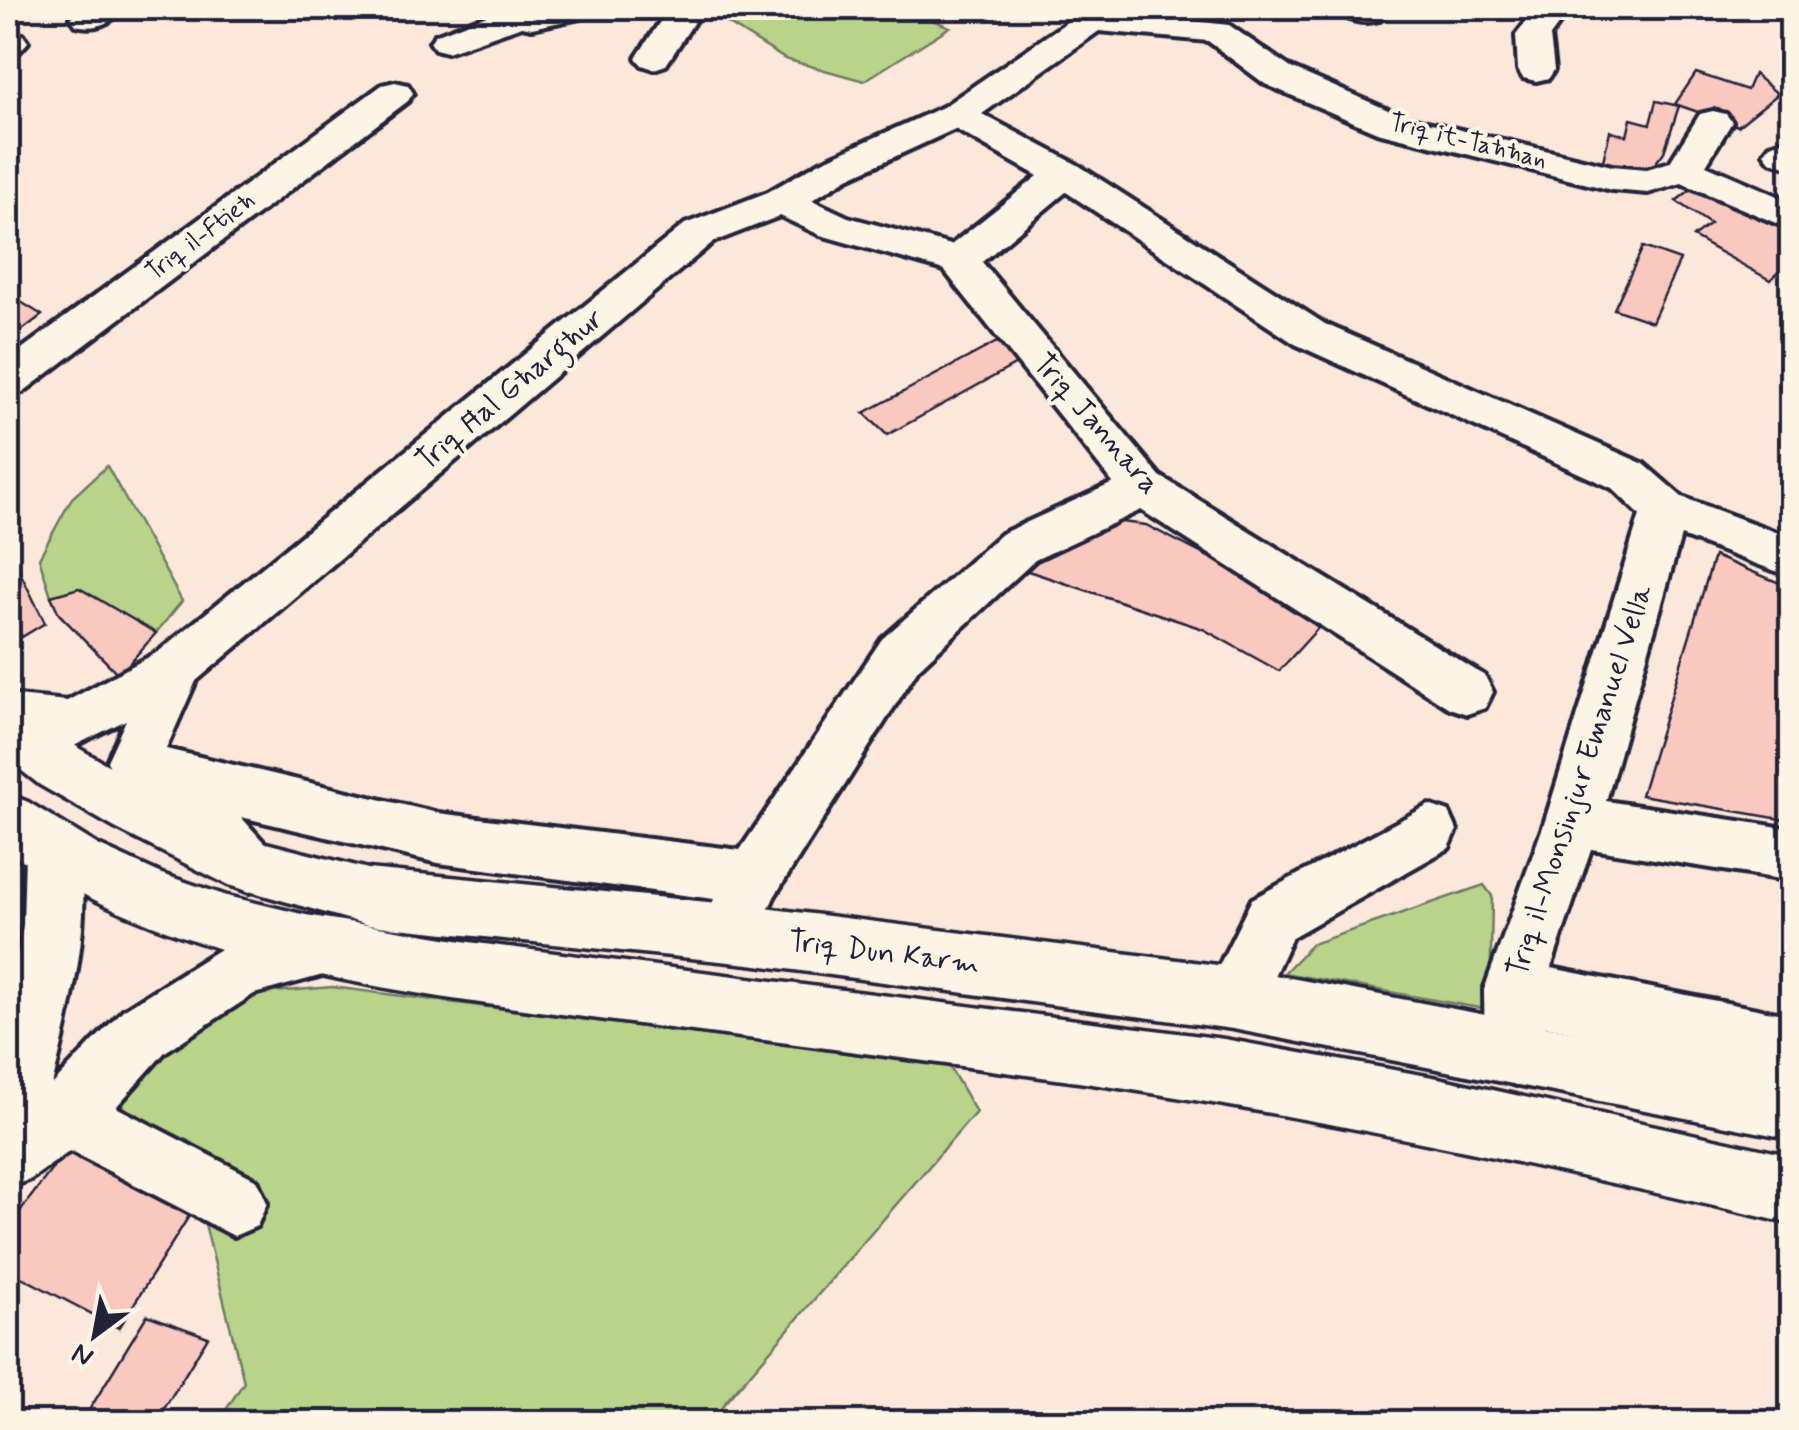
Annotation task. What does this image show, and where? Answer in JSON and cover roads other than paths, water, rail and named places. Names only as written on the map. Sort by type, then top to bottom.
[{"type":"highway","name":"Triq Dun Karm","points":[[8,728],[60,767],[120,802],[249,866],[368,896],[728,933],[1233,998],[1792,1106]]},
{"type":"highway","points":[[30,837],[162,902],[320,950],[1226,1072],[1497,1122],[1792,1190]]},
{"type":"street","points":[[446,42],[514,11],[532,18],[582,8]]},
{"type":"street","points":[[654,58],[686,8]]},
{"type":"street","points":[[1536,70],[1533,35],[1554,8]]},
{"type":"street","name":"Triq it-Taħħan","points":[[1092,14],[1224,20],[1278,76],[1390,124],[1612,178],[1648,182],[1684,170]]},
{"type":"street","name":"Triq Ħal Għargħur","points":[[249,866],[171,776],[134,760],[176,667],[698,233],[782,201],[834,170],[956,115],[1092,14]]},
{"type":"street","name":"Triq il-Ftieħ","points":[[8,381],[394,93]]},
{"type":"street","points":[[956,115],[1064,174],[1310,334],[1628,476],[1664,510],[1792,558]]},
{"type":"street","points":[[1713,122],[1684,170],[1792,217]]},
{"type":"street","points":[[782,201],[834,226],[958,260],[1064,174]]},
{"type":"street","name":"Triq Jannara","points":[[958,260],[1144,489],[1467,692]]},
{"type":"street","points":[[728,933],[754,878],[900,654],[1018,547],[1144,489]]},
{"type":"street","name":"Triq il-Monsinjur Emanuel Vella","points":[[1516,1054],[1514,990],[1572,821],[1664,510]]},
{"type":"street","points":[[8,716],[72,724],[176,667]]},
{"type":"street","points":[[171,776],[438,838],[754,878]]},
{"type":"street","points":[[1572,821],[1792,855]]},
{"type":"street","points":[[1233,998],[1272,918],[1429,830]]},
{"type":"street","points":[[8,1136],[44,1000],[56,896],[30,837]]},
{"type":"street","points":[[8,1156],[67,1115],[144,1031],[241,969],[320,950]]},
{"type":"street","points":[[1514,990],[1792,1047]]},
{"type":"street","points":[[67,1115],[234,1203]]}]
